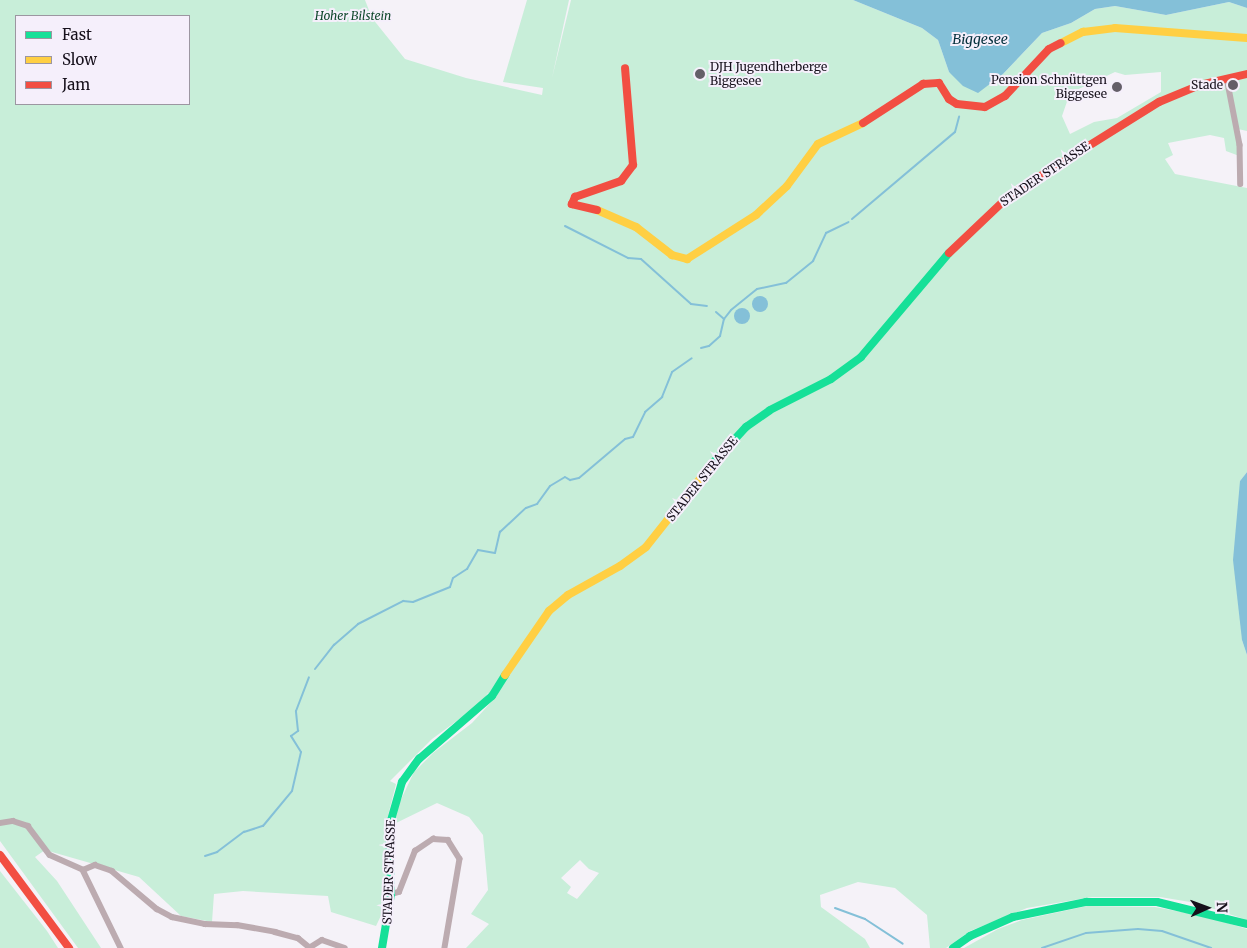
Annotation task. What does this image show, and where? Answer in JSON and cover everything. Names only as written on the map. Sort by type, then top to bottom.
[{"type":"street","points":[[625,68],[633,165],[621,182],[575,197],[572,204],[610,213],[636,227],[672,255],[687,258],[756,215],[787,186],[818,144],[863,123],[923,84],[939,83],[949,99],[957,104],[985,107],[1005,96],[1049,49],[1083,32],[1114,28],[1247,38]]},
{"type":"street","name":"STADER STRASSE","points":[[382,948],[391,894],[389,827],[402,782],[426,751],[492,696],[528,636],[549,611],[568,595],[620,566],[646,547],[746,427],[770,410],[831,380],[861,357],[958,241],[1004,200],[1046,170],[1159,102],[1227,78],[1247,74]]},
{"type":"street","points":[[1227,78],[1244,157],[1241,184]]},
{"type":"street","points":[[0,823],[13,822],[28,826],[50,855],[83,870],[121,948]]},
{"type":"street","points":[[391,894],[399,892],[415,850],[425,842],[442,839],[452,844],[460,859],[446,948]]},
{"type":"street","points":[[0,855],[69,948]]},
{"type":"street","points":[[83,870],[95,866],[112,871],[157,909],[172,917],[205,924],[237,925],[275,932],[298,938],[309,948],[322,940],[345,948]]},
{"type":"street","points":[[953,948],[970,936],[1013,917],[1056,906],[1123,900],[1200,910],[1247,924]]},
{"type":"green space","name":"Hoher Bilstein","points":[[0,0],[365,0],[372,18],[405,59],[466,78],[542,95],[543,88],[503,82],[527,0],[569,0],[552,78],[571,0],[853,0],[922,28],[938,40],[949,72],[978,92],[1003,74],[1042,33],[1071,23],[1095,9],[1115,6],[1166,15],[1229,2],[1247,8],[1247,131],[1238,129],[1242,157],[1226,151],[1224,138],[1210,135],[1168,143],[1173,155],[1165,159],[1175,174],[1247,188],[1247,472],[1240,481],[1242,640],[1247,655],[1247,920],[1196,903],[1160,897],[1092,897],[1027,908],[970,931],[946,948],[930,948],[927,915],[895,888],[858,882],[820,895],[821,907],[865,939],[870,948],[466,948],[489,924],[471,914],[488,890],[483,835],[469,817],[437,803],[394,824],[397,808],[414,772],[433,753],[472,723],[494,699],[488,693],[480,704],[432,739],[390,781],[396,784],[385,827],[388,901],[376,926],[331,912],[328,896],[243,891],[214,894],[212,922],[181,916],[139,877],[45,850],[35,857],[57,881],[101,948],[78,948],[0,841]],"holes":[[[1115,72],[1125,75],[1161,72],[1161,92],[1117,118],[1094,122],[1070,134],[1062,116],[1070,93]],[[580,860],[589,869],[599,873],[577,899],[567,893],[571,887],[561,878]]]},
{"type":"green space","points":[[0,871],[47,931],[58,948],[0,948]]},
{"type":"green space","points":[[1087,906],[1155,907],[1208,917],[1247,929],[1247,948],[964,948],[998,929],[1022,920]]},
{"type":"water","name":"Biggesee","points":[[853,0],[1247,0],[1247,8],[1229,2],[1166,15],[1115,6],[1095,9],[1071,23],[1042,33],[1003,74],[978,93],[963,86],[949,72],[938,40],[922,28]]},
{"type":"water","points":[[757,296],[763,296],[768,301],[766,310],[757,312],[752,307],[752,301]]},
{"type":"water","points":[[742,308],[748,310],[750,316],[748,322],[742,324],[736,322],[734,316],[736,310]]},
{"type":"water","points":[[1247,472],[1247,655],[1242,640],[1233,560],[1240,481]]},
{"type":"waterway","points":[[852,219],[955,132],[959,117]]},
{"type":"waterway","points":[[701,348],[709,346],[720,336],[724,319],[731,310],[757,289],[786,283],[813,261],[826,233],[849,222]]},
{"type":"waterway","points":[[565,226],[628,258],[641,259],[691,304],[707,306]]},
{"type":"waterway","points":[[716,312],[724,319]]},
{"type":"waterway","points":[[315,669],[334,645],[358,624],[403,601],[413,602],[450,587],[453,578],[467,569],[478,550],[495,553],[500,532],[526,508],[537,504],[550,486],[565,477],[570,480],[579,478],[625,439],[633,437],[645,412],[662,397],[672,372],[692,358]]},
{"type":"waterway","points":[[205,856],[217,852],[244,832],[263,826],[292,791],[301,752],[291,736],[298,731],[296,711],[309,677]]},
{"type":"waterway","points":[[835,908],[865,919],[903,944]]},
{"type":"waterway","points":[[1042,948],[1086,933],[1138,929],[1162,931],[1211,948]]},
{"type":"traffic: fast","points":[[711,465],[746,427],[770,410],[831,379],[861,357],[949,253]]},
{"type":"traffic: fast","points":[[382,948],[391,894],[389,827],[402,782],[419,759],[492,696],[505,675]]},
{"type":"traffic: fast","points":[[953,948],[970,936],[1013,917],[1086,902],[1157,902],[1247,924]]},
{"type":"traffic: slow","points":[[1061,43],[1083,32],[1115,28],[1247,38]]},
{"type":"traffic: slow","points":[[597,210],[636,227],[672,255],[687,259],[756,215],[787,186],[818,144],[863,123]]},
{"type":"traffic: slow","points":[[505,675],[549,611],[568,595],[620,566],[646,547],[711,465]]},
{"type":"traffic: jam","points":[[863,123],[923,84],[939,83],[949,99],[957,104],[985,107],[1005,96],[1049,49],[1061,43]]},
{"type":"traffic: jam","points":[[597,210],[572,204],[575,197],[621,181],[633,165],[625,68]]},
{"type":"traffic: jam","points":[[949,253],[1010,195],[1159,102],[1200,85],[1247,74]]},
{"type":"traffic: jam","points":[[0,855],[69,948]]},
{"type":"place","name":"DJH Jugendherberge Biggesee","points":[[700,74]]},
{"type":"place","name":"Stade","points":[[1233,85]]},
{"type":"place","name":"Pension Schnüttgen Biggesee","points":[[1117,87]]}]
